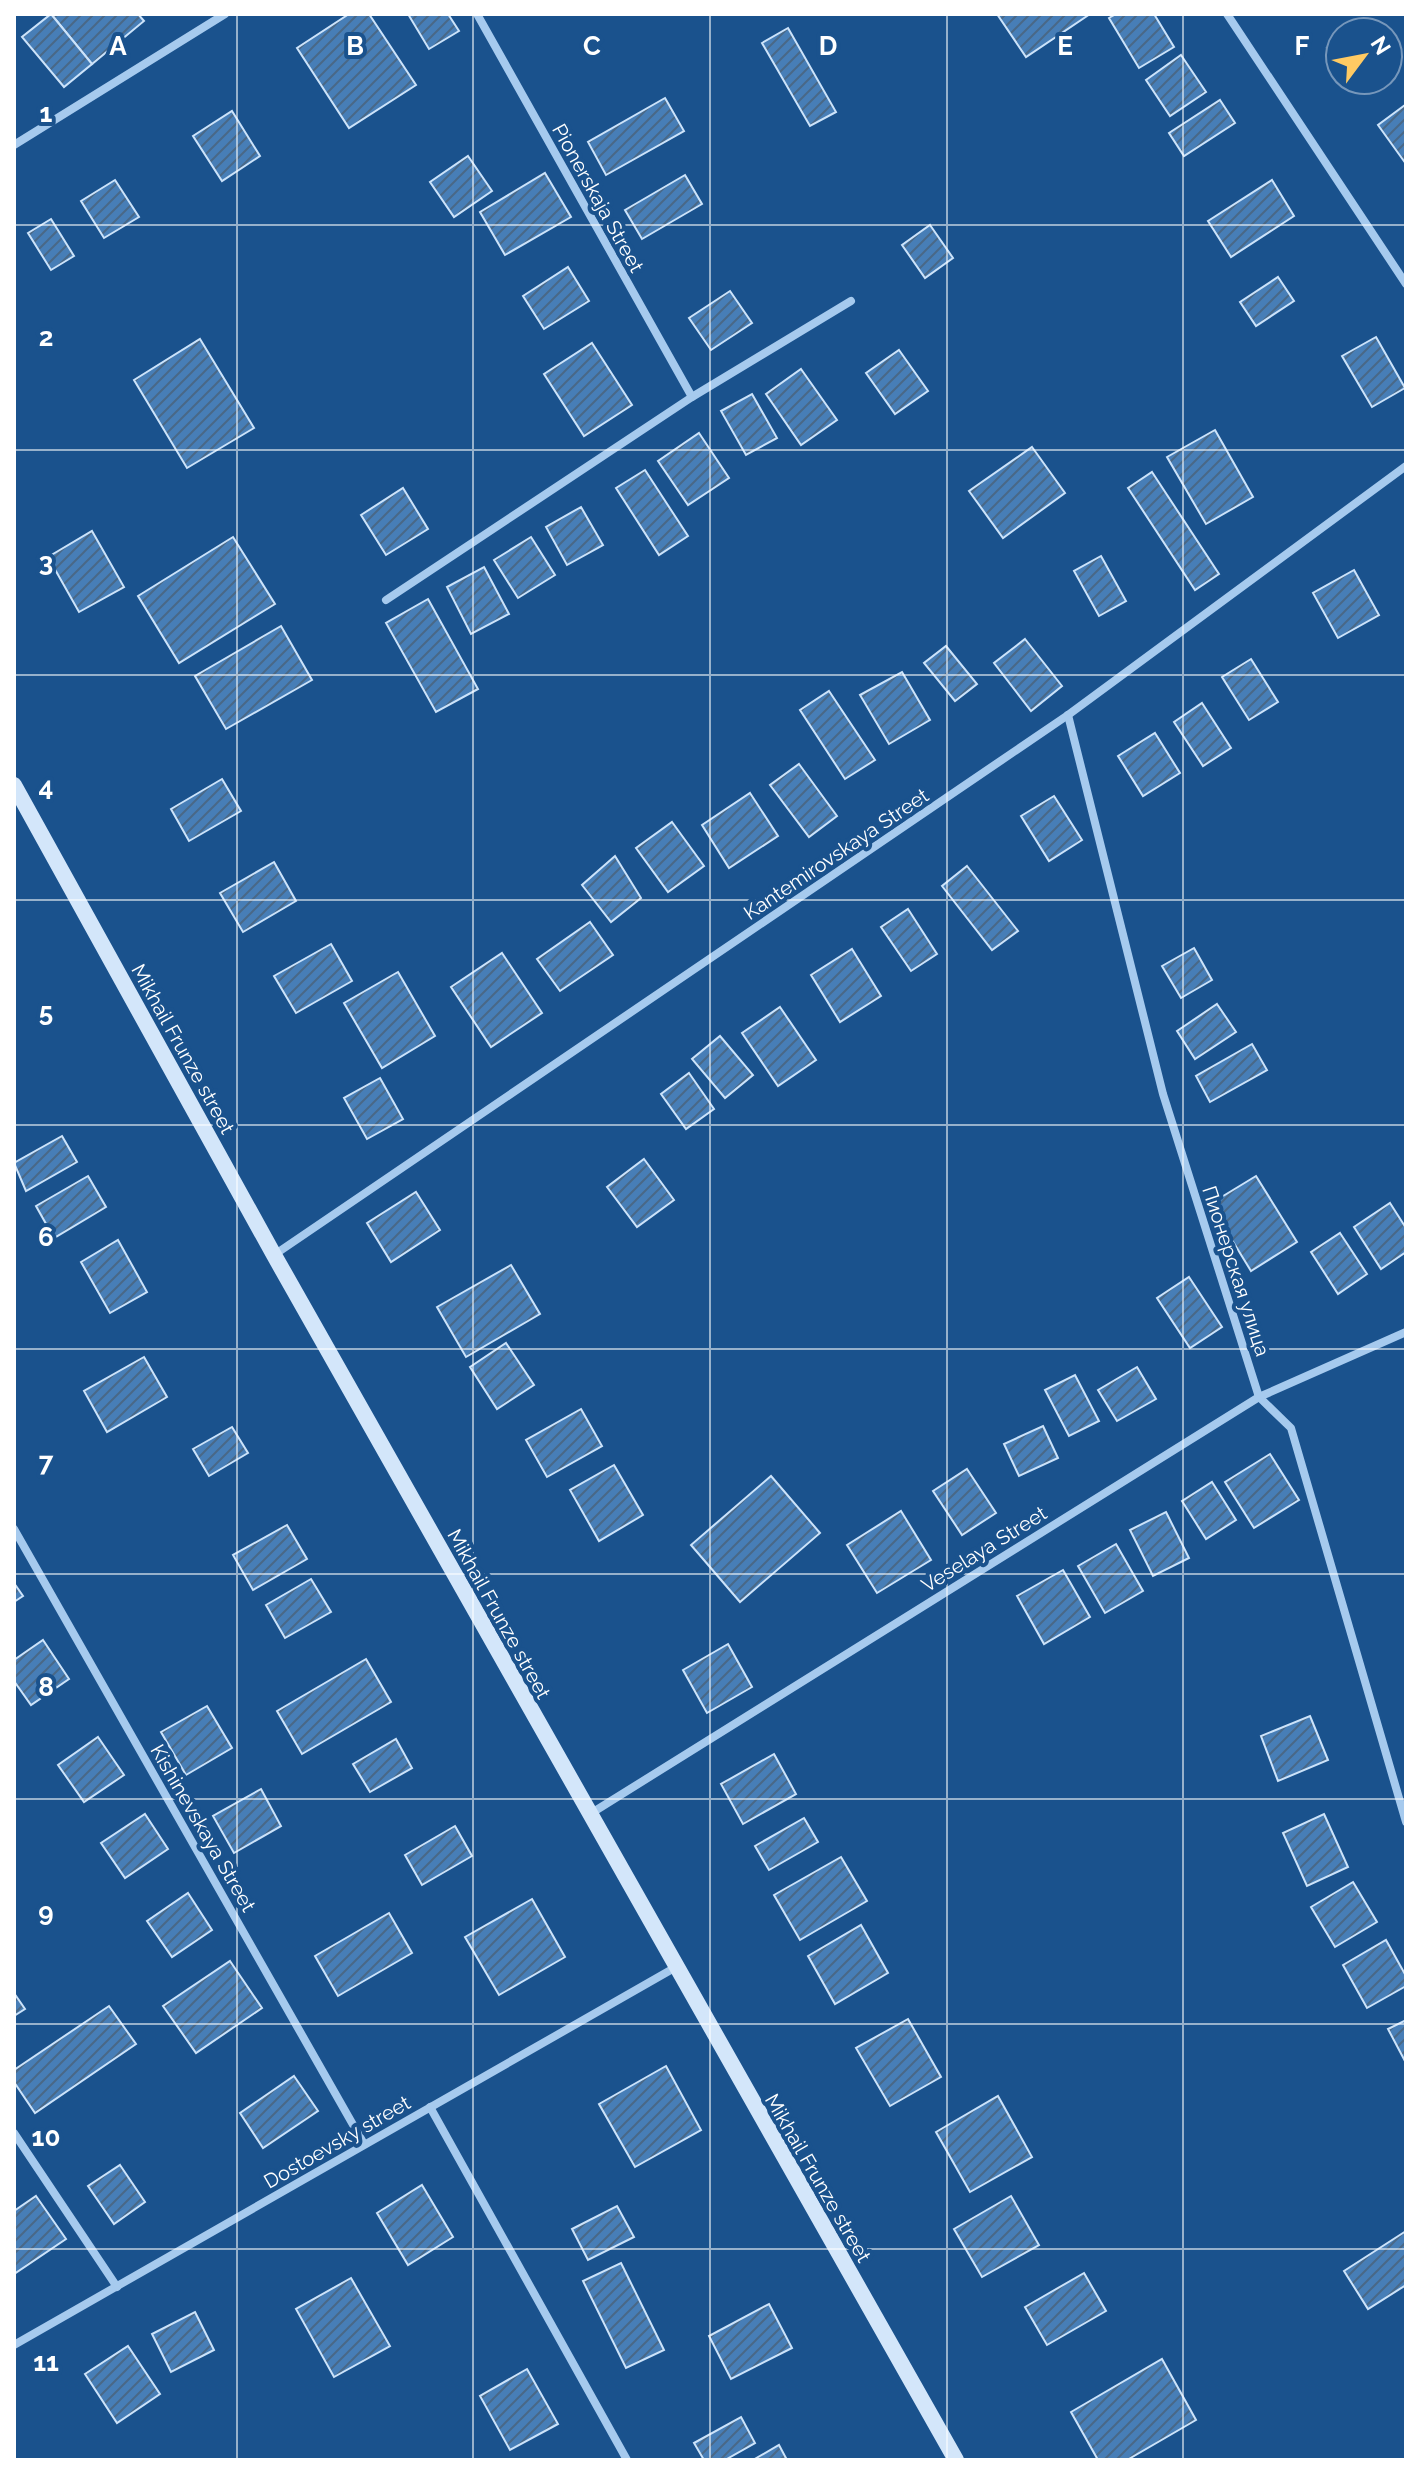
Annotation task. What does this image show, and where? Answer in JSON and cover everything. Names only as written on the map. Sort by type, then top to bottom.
[{"type":"main road","name":"Mikhail Frunze street","points":[[14,785],[274,1255],[956,2460]]},
{"type":"street","points":[[14,145],[225,14]]},
{"type":"street","name":"Pionerskaja Street","points":[[477,14],[692,397]]},
{"type":"street","points":[[1227,14],[1406,284]]},
{"type":"street","points":[[386,600],[692,397],[851,301]]},
{"type":"street","name":"Kantemirovskaya Street","points":[[274,1255],[1068,715],[1406,466]]},
{"type":"street","name":"Пионерская улица","points":[[1068,715],[1163,1094],[1259,1397],[1291,1428],[1406,1822]]},
{"type":"street","name":"Veselaya Street","points":[[589,1815],[1259,1397],[1406,1332]]},
{"type":"street","name":"Kishinevskaya Street","points":[[14,1529],[364,2144]]},
{"type":"street","name":"Dostoevsky street","points":[[14,2345],[676,1967]]},
{"type":"street","points":[[430,2107],[627,2460]]},
{"type":"street","points":[[14,2133],[117,2287]]},
{"type":"building","points":[[51,14],[138,14],[144,21],[92,64]]},
{"type":"building","points":[[51,14],[92,64],[64,87],[22,37]]},
{"type":"building","points":[[349,14],[369,14],[416,85],[349,128],[297,48]]},
{"type":"building","points":[[408,14],[448,14],[459,31],[429,49]]},
{"type":"building","points":[[997,14],[1090,14],[1026,57]]},
{"type":"building","points":[[1116,14],[1154,14],[1174,47],[1139,68],[1109,18]]},
{"type":"building","points":[[788,28],[836,112],[810,126],[762,43]]},
{"type":"building","points":[[1181,55],[1206,92],[1170,116],[1146,80]]},
{"type":"building","points":[[665,98],[684,131],[606,175],[588,142]]},
{"type":"building","points":[[1220,100],[1235,123],[1184,156],[1169,133]]},
{"type":"building","points":[[1406,107],[1406,164],[1378,125]]},
{"type":"building","points":[[232,111],[260,156],[222,181],[193,136]]},
{"type":"building","points":[[468,156],[492,191],[454,217],[430,182]]},
{"type":"building","points":[[545,173],[571,217],[505,255],[480,212]]},
{"type":"building","points":[[685,175],[702,204],[642,239],[625,210]]},
{"type":"building","points":[[115,180],[139,217],[104,238],[81,201]]},
{"type":"building","points":[[1272,180],[1294,216],[1231,257],[1208,221]]},
{"type":"building","points":[[51,219],[74,256],[51,270],[28,233]]},
{"type":"building","points":[[930,225],[953,258],[925,278],[902,245]]},
{"type":"building","points":[[568,267],[589,301],[544,329],[523,296]]},
{"type":"building","points":[[1278,277],[1294,301],[1256,326],[1240,302]]},
{"type":"building","points":[[730,291],[752,323],[711,350],[689,318]]},
{"type":"building","points":[[1376,337],[1405,388],[1372,407],[1342,356]]},
{"type":"building","points":[[200,339],[254,428],[187,468],[134,380]]},
{"type":"building","points":[[592,343],[632,405],[584,436],[544,374]]},
{"type":"building","points":[[899,350],[928,391],[895,414],[866,373]]},
{"type":"building","points":[[801,369],[837,420],[801,445],[766,394]]},
{"type":"building","points":[[752,394],[777,438],[746,455],[721,411]]},
{"type":"building","points":[[1215,430],[1253,497],[1206,524],[1167,457]]},
{"type":"building","points":[[699,433],[729,478],[688,505],[658,461]]},
{"type":"building","points":[[1032,447],[1065,493],[1003,538],[969,491]]},
{"type":"building","points":[[645,470],[688,536],[659,555],[616,488]]},
{"type":"building","points":[[1152,472],[1219,574],[1195,590],[1128,488]]},
{"type":"building","points":[[403,488],[428,529],[386,555],[361,515]]},
{"type":"building","points":[[581,507],[603,545],[567,565],[546,527]]},
{"type":"building","points":[[92,531],[124,587],[79,612],[48,557]]},
{"type":"building","points":[[233,537],[275,604],[179,663],[138,596]]},
{"type":"building","points":[[531,537],[555,575],[518,598],[494,560]]},
{"type":"building","points":[[1101,556],[1126,601],[1099,616],[1074,571]]},
{"type":"building","points":[[484,567],[509,614],[471,634],[447,587]]},
{"type":"building","points":[[1354,570],[1379,615],[1338,638],[1313,593]]},
{"type":"building","points":[[428,599],[478,689],[436,712],[386,623]]},
{"type":"building","points":[[281,626],[312,680],[226,729],[195,676]]},
{"type":"building","points":[[1025,639],[1062,686],[1031,711],[994,663]]},
{"type":"building","points":[[946,646],[977,684],[955,701],[924,663]]},
{"type":"building","points":[[1251,659],[1278,702],[1249,720],[1222,677]]},
{"type":"building","points":[[902,672],[930,720],[889,744],[860,695]]},
{"type":"building","points":[[829,691],[875,760],[845,779],[800,710]]},
{"type":"building","points":[[1202,703],[1231,748],[1203,766],[1174,722]]},
{"type":"building","points":[[1155,733],[1180,773],[1143,796],[1118,756]]},
{"type":"building","points":[[799,764],[837,816],[809,837],[770,785]]},
{"type":"building","points":[[222,779],[241,811],[189,841],[171,809]]},
{"type":"building","points":[[750,793],[778,836],[729,868],[702,825]]},
{"type":"building","points":[[1054,796],[1082,840],[1049,861],[1021,816]]},
{"type":"building","points":[[672,822],[704,866],[668,892],[636,848]]},
{"type":"building","points":[[615,856],[641,898],[611,922],[582,885]]},
{"type":"building","points":[[274,862],[296,901],[243,932],[220,893]]},
{"type":"building","points":[[967,866],[1018,931],[992,950],[942,886]]},
{"type":"building","points":[[908,909],[937,954],[911,971],[881,927]]},
{"type":"building","points":[[590,922],[613,955],[560,991],[537,959]]},
{"type":"building","points":[[331,944],[352,981],[296,1013],[274,976]]},
{"type":"building","points":[[1194,948],[1212,980],[1181,998],[1162,966]]},
{"type":"building","points":[[852,949],[881,996],[840,1022],[811,975]]},
{"type":"building","points":[[502,953],[542,1013],[491,1047],[451,987]]},
{"type":"building","points":[[398,972],[435,1036],[382,1068],[344,1003]]},
{"type":"building","points":[[1217,1004],[1236,1032],[1195,1059],[1177,1031]]},
{"type":"building","points":[[780,1007],[816,1060],[778,1086],[742,1033]]},
{"type":"building","points":[[720,1036],[753,1075],[725,1098],[692,1059]]},
{"type":"building","points":[[1252,1044],[1267,1070],[1210,1102],[1196,1076]]},
{"type":"building","points":[[689,1073],[714,1109],[686,1129],[661,1094]]},
{"type":"building","points":[[380,1078],[403,1119],[367,1139],[344,1098]]},
{"type":"building","points":[[62,1136],[77,1162],[26,1191],[14,1163]]},
{"type":"building","points":[[644,1159],[674,1200],[637,1227],[607,1187]]},
{"type":"building","points":[[88,1176],[106,1207],[54,1238],[36,1206]]},
{"type":"building","points":[[1256,1176],[1297,1242],[1251,1271],[1210,1204]]},
{"type":"building","points":[[416,1192],[440,1230],[391,1262],[367,1223]]},
{"type":"building","points":[[1390,1203],[1406,1228],[1406,1252],[1381,1269],[1354,1227]]},
{"type":"building","points":[[1340,1233],[1367,1274],[1338,1294],[1311,1252]]},
{"type":"building","points":[[118,1240],[147,1292],[110,1313],[81,1262]]},
{"type":"building","points":[[511,1265],[540,1314],[466,1357],[437,1307]]},
{"type":"building","points":[[1189,1277],[1222,1327],[1190,1348],[1157,1298]]},
{"type":"building","points":[[506,1343],[534,1385],[497,1409],[470,1367]]},
{"type":"building","points":[[144,1357],[167,1397],[107,1432],[84,1391]]},
{"type":"building","points":[[1137,1367],[1156,1399],[1117,1421],[1098,1390]]},
{"type":"building","points":[[1075,1375],[1099,1421],[1069,1436],[1045,1390]]},
{"type":"building","points":[[581,1409],[602,1446],[547,1477],[526,1440]]},
{"type":"building","points":[[1043,1426],[1058,1458],[1019,1476],[1004,1444]]},
{"type":"building","points":[[232,1427],[248,1453],[209,1476],[193,1449]]},
{"type":"building","points":[[1270,1454],[1299,1500],[1254,1528],[1225,1482]]},
{"type":"building","points":[[614,1465],[643,1515],[599,1541],[570,1490]]},
{"type":"building","points":[[967,1469],[996,1513],[962,1535],[933,1491]]},
{"type":"building","points":[[771,1476],[820,1533],[740,1602],[691,1545]]},
{"type":"building","points":[[1212,1482],[1236,1520],[1206,1539],[1182,1501]]},
{"type":"building","points":[[901,1511],[931,1560],[877,1593],[847,1545]]},
{"type":"building","points":[[1166,1512],[1189,1558],[1153,1576],[1130,1530]]},
{"type":"building","points":[[287,1525],[307,1559],[253,1590],[233,1555]]},
{"type":"building","points":[[1116,1544],[1143,1591],[1105,1613],[1078,1566]]},
{"type":"building","points":[[1063,1570],[1090,1617],[1044,1644],[1017,1596]]},
{"type":"building","points":[[311,1579],[331,1612],[285,1638],[266,1605]]},
{"type":"building","points":[[14,1583],[23,1596],[14,1602]]},
{"type":"building","points":[[43,1640],[69,1679],[31,1705],[14,1681],[14,1660]]},
{"type":"building","points":[[728,1644],[752,1687],[707,1713],[683,1670]]},
{"type":"building","points":[[366,1659],[391,1702],[302,1754],[277,1711]]},
{"type":"building","points":[[207,1706],[232,1748],[186,1775],[161,1732]]},
{"type":"building","points":[[1310,1716],[1328,1760],[1278,1781],[1261,1736]]},
{"type":"building","points":[[98,1737],[124,1775],[84,1802],[58,1765]]},
{"type":"building","points":[[396,1739],[412,1768],[370,1792],[353,1764]]},
{"type":"building","points":[[774,1754],[796,1794],[743,1824],[721,1784]]},
{"type":"building","points":[[261,1789],[281,1826],[234,1853],[213,1816]]},
{"type":"building","points":[[145,1814],[168,1849],[125,1878],[101,1843]]},
{"type":"building","points":[[1324,1814],[1348,1867],[1307,1886],[1283,1833]]},
{"type":"building","points":[[804,1818],[818,1842],[769,1870],[755,1846]]},
{"type":"building","points":[[455,1826],[472,1856],[422,1885],[405,1855]]},
{"type":"building","points":[[841,1857],[867,1901],[800,1940],[774,1895]]},
{"type":"building","points":[[1353,1882],[1377,1922],[1335,1947],[1311,1907]]},
{"type":"building","points":[[188,1893],[212,1930],[172,1957],[147,1921]]},
{"type":"building","points":[[532,1899],[565,1957],[499,1995],[465,1937]]},
{"type":"building","points":[[389,1913],[412,1953],[338,1996],[315,1956]]},
{"type":"building","points":[[861,1925],[888,1973],[835,2004],[808,1956]]},
{"type":"building","points":[[1386,1940],[1406,1976],[1406,1986],[1367,2008],[1343,1965]]},
{"type":"building","points":[[230,1961],[262,2008],[196,2053],[163,2006]]},
{"type":"building","points":[[14,1993],[25,2009],[14,2016]]},
{"type":"building","points":[[109,2006],[136,2044],[35,2113],[14,2082],[14,2070]]},
{"type":"building","points":[[908,2019],[941,2077],[890,2106],[856,2048]]},
{"type":"building","points":[[1406,2020],[1406,2063],[1388,2029]]},
{"type":"building","points":[[666,2066],[701,2130],[635,2167],[599,2104]]},
{"type":"building","points":[[294,2076],[318,2111],[263,2148],[240,2113]]},
{"type":"building","points":[[998,2096],[1032,2157],[970,2192],[936,2132]]},
{"type":"building","points":[[120,2165],[145,2202],[114,2224],[88,2186]]},
{"type":"building","points":[[422,2185],[453,2237],[408,2265],[377,2213]]},
{"type":"building","points":[[36,2196],[66,2239],[14,2274],[14,2211]]},
{"type":"building","points":[[1011,2196],[1039,2245],[982,2277],[954,2229]]},
{"type":"building","points":[[617,2206],[634,2237],[588,2260],[572,2229]]},
{"type":"building","points":[[1406,2231],[1406,2285],[1368,2309],[1344,2271]]},
{"type":"building","points":[[621,2263],[664,2350],[626,2368],[583,2281]]},
{"type":"building","points":[[1084,2273],[1106,2311],[1047,2345],[1025,2307]]},
{"type":"building","points":[[351,2278],[390,2346],[334,2377],[296,2309]]},
{"type":"building","points":[[769,2304],[792,2348],[731,2379],[709,2336]]},
{"type":"building","points":[[195,2312],[214,2350],[171,2372],[152,2334]]},
{"type":"building","points":[[128,2346],[160,2394],[117,2423],[85,2374]]},
{"type":"building","points":[[1162,2359],[1196,2420],[1127,2460],[1098,2460],[1071,2412]]},
{"type":"building","points":[[527,2369],[558,2424],[510,2450],[480,2396]]},
{"type":"building","points":[[741,2417],[755,2443],[725,2460],[704,2460],[694,2443]]},
{"type":"building","points":[[779,2445],[787,2460],[753,2460]]}]
